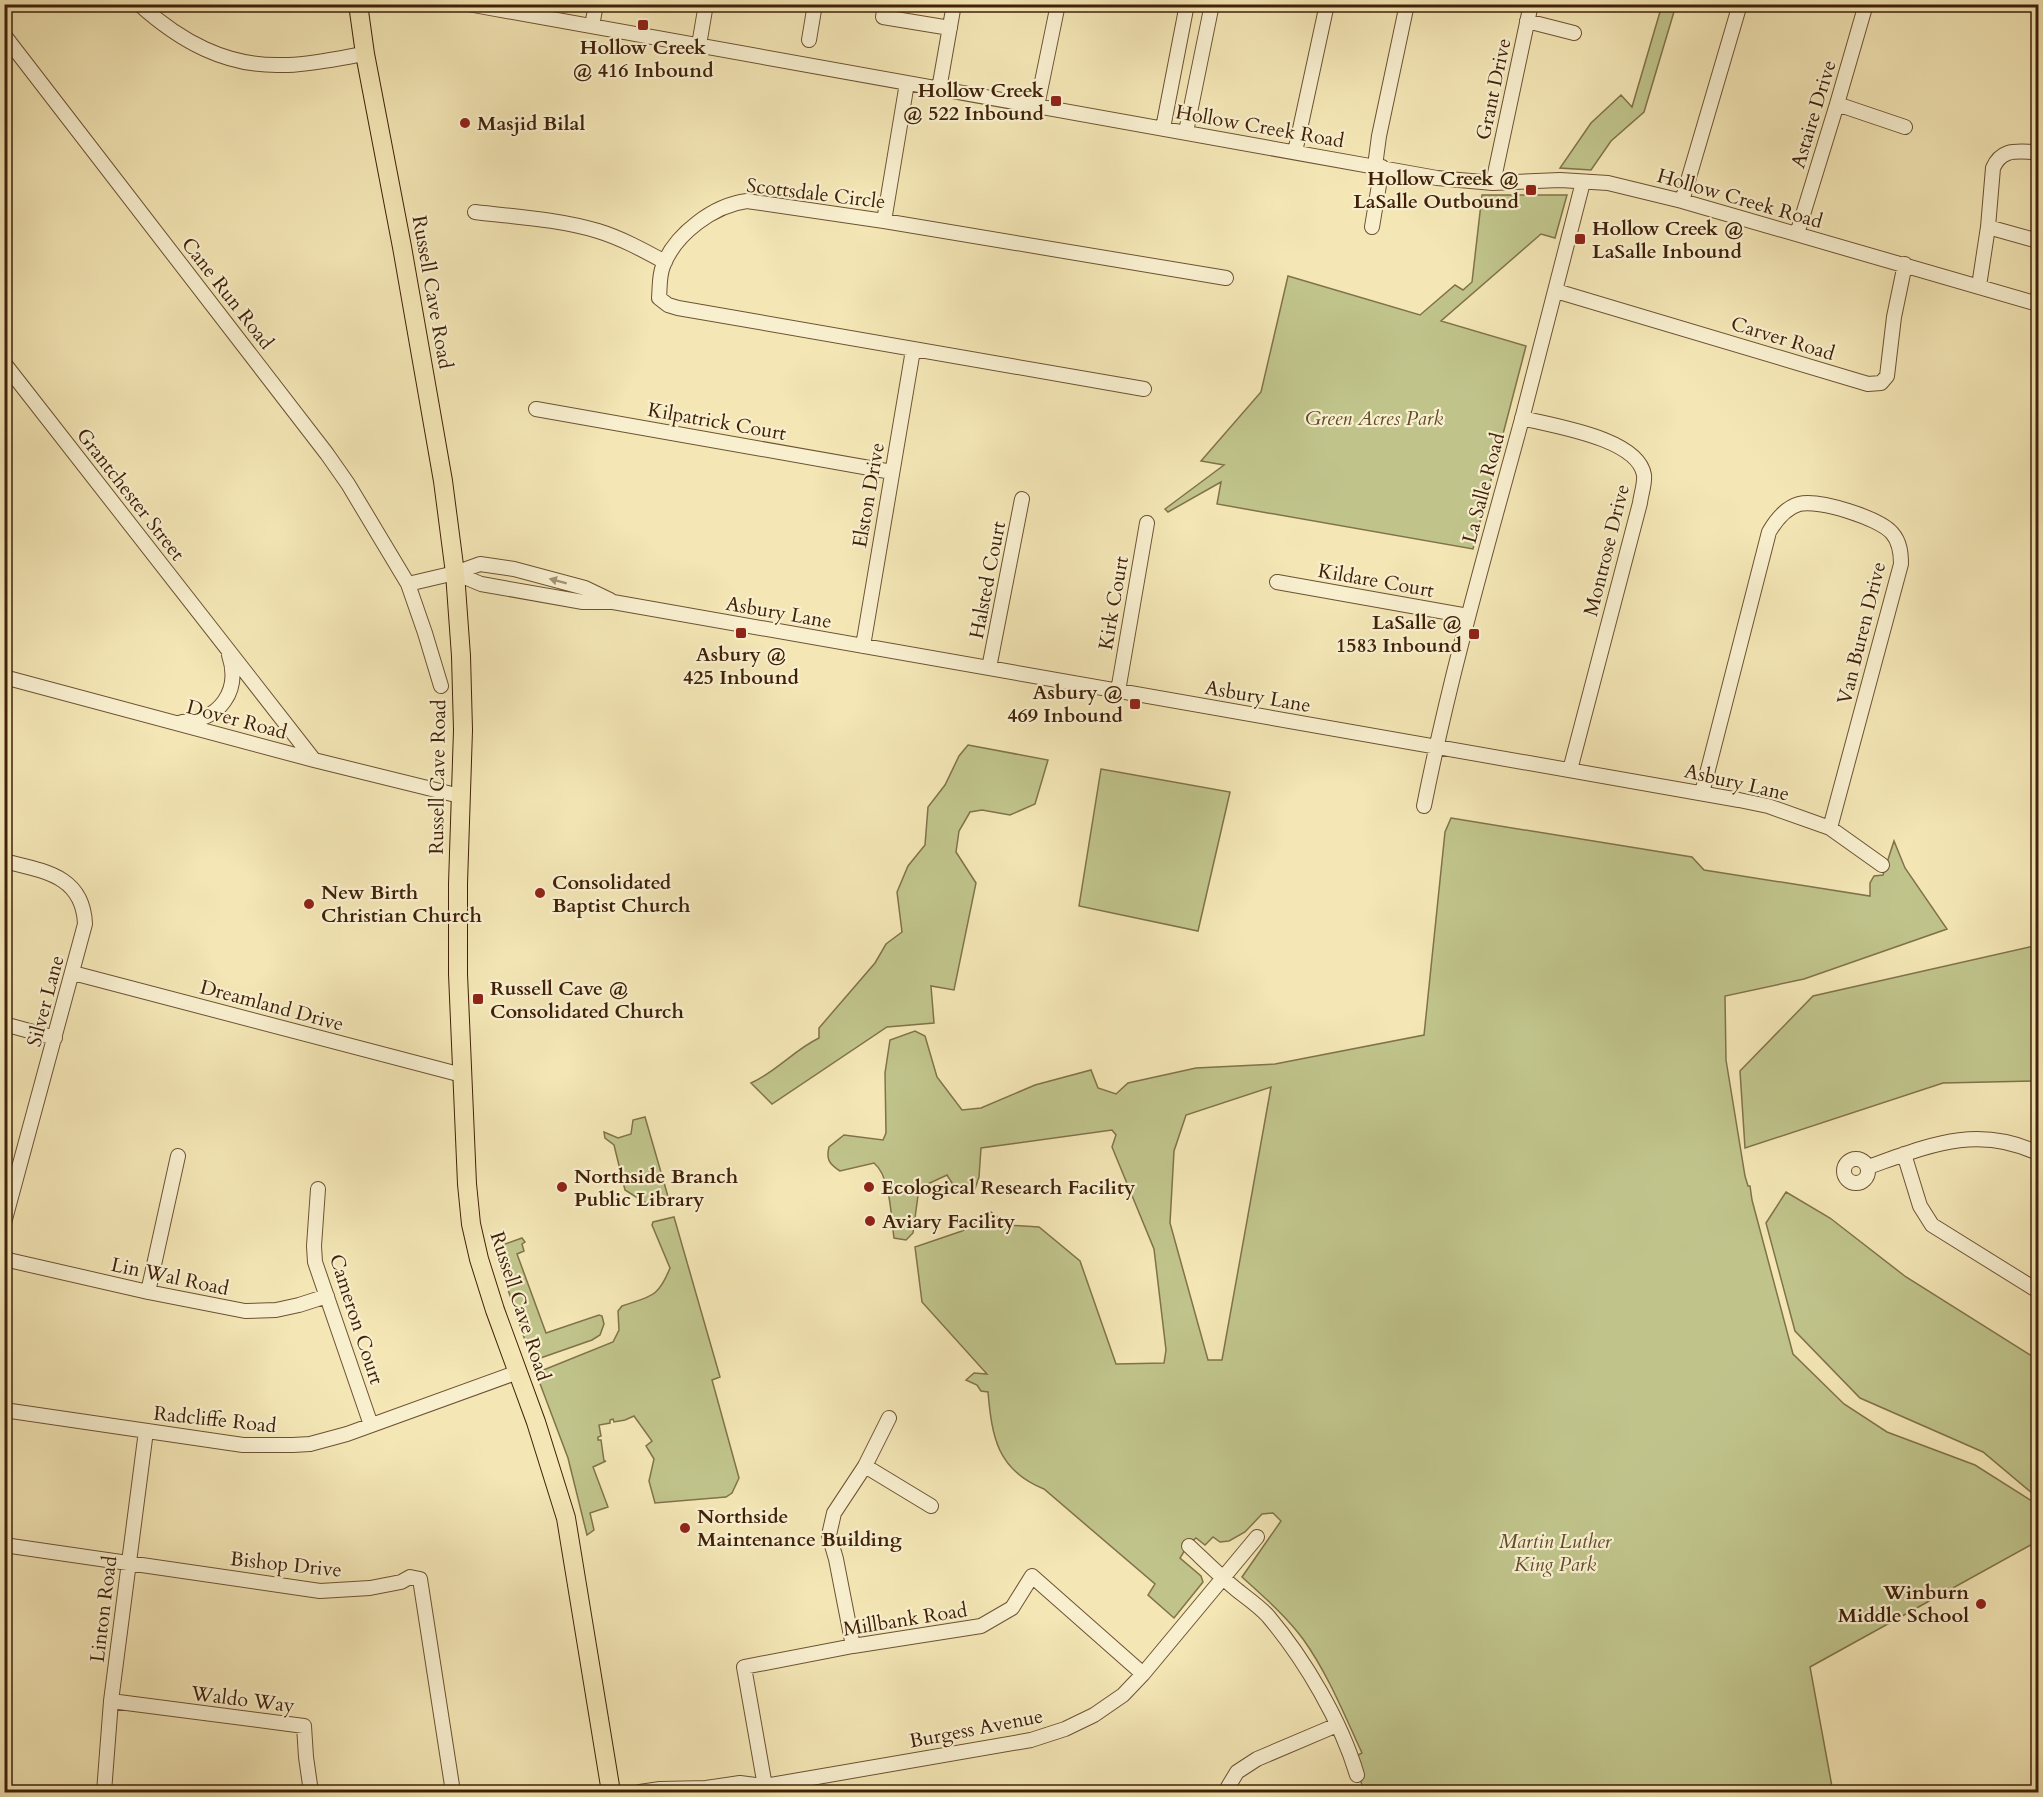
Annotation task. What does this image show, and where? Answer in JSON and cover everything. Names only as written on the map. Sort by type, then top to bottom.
[{"type":"main road","name":"Russell Cave Road","points":[[358,4],[365,54],[441,470],[455,573],[463,730],[458,944],[462,1075],[471,1224],[495,1310],[556,1482],[566,1518],[611,1792]]},
{"type":"street","points":[[139,4],[158,22],[193,45],[220,56],[249,63],[284,65],[365,54]]},
{"type":"street","name":"Hollow Creek Road","points":[[468,4],[1457,181],[1493,183],[1560,180],[1629,187],[1905,264],[2038,304]]},
{"type":"street","points":[[592,26],[596,4]]},
{"type":"street","points":[[699,45],[706,4]]},
{"type":"street","points":[[809,40],[815,4]]},
{"type":"street","points":[[885,4],[883,17],[950,28]]},
{"type":"street","points":[[939,89],[954,4]]},
{"type":"street","points":[[1037,106],[1058,4]]},
{"type":"street","points":[[1163,128],[1187,4]]},
{"type":"street","points":[[1186,132],[1212,4]]},
{"type":"street","points":[[1295,152],[1326,4]]},
{"type":"street","points":[[1372,227],[1379,167],[1379,136],[1407,4]]},
{"type":"street","name":"Grant Drive","points":[[1493,183],[1531,4]]},
{"type":"street","points":[[1682,201],[1740,4]]},
{"type":"street","name":"Astaire Drive","points":[[1797,234],[1866,4]]},
{"type":"street","points":[[1527,21],[1574,33]]},
{"type":"street","name":"Cane Run Road","points":[[4,35],[348,484],[408,584],[441,686]]},
{"type":"street","points":[[884,221],[907,83]]},
{"type":"street","points":[[1837,104],[1905,127]]},
{"type":"street","points":[[1979,286],[1988,227],[1993,168],[1996,160],[2002,154],[2011,152],[2038,152]]},
{"type":"street","name":"La Salle Road","points":[[1424,806],[1435,747],[1468,616],[1556,291],[1583,182]]},
{"type":"street","name":"Scottsdale Circle","points":[[1144,389],[668,305],[659,298],[660,278],[673,248],[698,221],[736,202],[758,201],[1226,278]]},
{"type":"street","points":[[475,212],[583,227],[634,245],[665,262]]},
{"type":"street","points":[[1988,227],[2038,241]]},
{"type":"street","name":"Carver Road","points":[[1556,291],[1876,385],[1884,380],[1889,369],[1894,317],[1905,264]]},
{"type":"street","name":"Elston Drive","points":[[863,646],[913,350]]},
{"type":"street","name":"Grantchester Street","points":[[4,363],[314,760]]},
{"type":"street","name":"Kilpatrick Court","points":[[536,409],[892,472]]},
{"type":"street","name":"Montrose Drive","points":[[1522,418],[1604,439],[1618,445],[1636,460],[1644,475],[1640,503],[1570,770]]},
{"type":"street","name":"Halsted Court","points":[[989,668],[1022,499]]},
{"type":"street","name":"Van Buren Drive","points":[[1702,793],[1769,532],[1780,516],[1789,509],[1811,503],[1823,505],[1884,526],[1895,537],[1901,554],[1901,564],[1830,828]]},
{"type":"street","name":"Kirk Court","points":[[1118,691],[1147,523]]},
{"type":"street","name":"Asbury Lane","points":[[455,573],[480,564],[514,569],[585,588],[613,602]]},
{"type":"street","points":[[408,584],[455,573]]},
{"type":"street","name":"Asbury Lane","points":[[455,573],[481,584],[584,602],[613,602],[1767,806],[1830,828],[1882,865]]},
{"type":"street","name":"Kildare Court","points":[[1277,582],[1468,616]]},
{"type":"street","name":"Grantchester Street","points":[[174,722],[205,718],[222,705],[232,685],[233,672],[227,649]]},
{"type":"street","name":"Dover Road","points":[[4,677],[314,760],[460,796]]},
{"type":"street","name":"Silver Lane","points":[[4,861],[48,872],[64,881],[74,890],[81,902],[84,914],[83,934],[73,973],[4,1223]]},
{"type":"street","name":"Dreamland Drive","points":[[73,973],[462,1075]]},
{"type":"street","points":[[4,1024],[55,1038]]},
{"type":"street","points":[[1868,1167],[1943,1142],[1984,1138],[2015,1143],[2038,1153]]},
{"type":"street","points":[[1904,1154],[1920,1206],[1932,1225],[2038,1291]]},
{"type":"street","points":[[148,1293],[178,1156]]},
{"type":"street","name":"Cameron Court","points":[[318,1189],[315,1262],[371,1425]]},
{"type":"street","name":"Lin Wal Road","points":[[4,1259],[148,1293],[245,1311],[299,1305],[327,1296]]},
{"type":"street","name":"Radcliffe Road","points":[[4,1410],[243,1445],[269,1447],[310,1444],[371,1425],[518,1372]]},
{"type":"street","points":[[854,1646],[829,1535],[834,1513],[866,1466],[889,1418]]},
{"type":"street","name":"Linton Road","points":[[104,1792],[111,1701],[146,1431]]},
{"type":"street","points":[[866,1466],[931,1506]]},
{"type":"street","name":"Burgess Avenue","points":[[751,1792],[1031,1740],[1065,1729],[1094,1715],[1123,1695],[1143,1674],[1257,1537]]},
{"type":"street","name":"Bishop Drive","points":[[4,1545],[320,1591],[370,1588],[401,1582],[410,1577],[420,1580],[453,1792]]},
{"type":"street","points":[[1189,1546],[1267,1615],[1316,1686],[1350,1752],[1357,1776]]},
{"type":"street","name":"Millbank Road","points":[[766,1789],[744,1667],[854,1646],[981,1626],[1012,1608],[1032,1576],[1143,1674]]},
{"type":"street","name":"Waldo Way","points":[[111,1701],[304,1726],[312,1792]]},
{"type":"street","points":[[1225,1792],[1237,1772],[1257,1759],[1337,1725]]},
{"type":"street","name":"Burgess Avenue","points":[[640,1792],[706,1788],[740,1783],[766,1789]]},
{"type":"green space","points":[[1662,5],[1676,5],[1644,112],[1611,141],[1591,170],[1560,168],[1591,123],[1621,95],[1632,107]]},
{"type":"green space","name":"Green Acres Park","points":[[1482,195],[1567,195],[1555,238],[1541,234],[1441,321],[1526,346],[1473,549],[1217,504],[1221,482],[1168,512],[1165,509],[1224,465],[1201,461],[1261,392],[1288,276],[1420,315],[1455,285],[1463,290],[1472,282]]},
{"type":"green space","points":[[968,745],[1048,760],[1035,804],[1010,815],[982,810],[970,812],[959,831],[956,852],[976,883],[954,990],[931,986],[934,1023],[887,1027],[772,1104],[751,1083],[819,1038],[819,1028],[875,963],[886,944],[902,932],[897,892],[908,866],[925,845],[928,807],[945,785],[959,756]]},
{"type":"green space","points":[[1101,769],[1230,792],[1198,931],[1079,906]]},
{"type":"green space","name":"Martin Luther King Park","points":[[1451,818],[1692,857],[1704,870],[1870,896],[1870,883],[1874,876],[1883,875],[1894,841],[1905,868],[1947,929],[1804,979],[1725,996],[1726,1060],[1745,1176],[1750,1186],[1793,1354],[1844,1404],[1887,1432],[1975,1465],[2038,1505],[2038,1541],[1810,1667],[1833,1792],[1335,1792],[1363,1788],[1353,1758],[1362,1753],[1328,1680],[1312,1652],[1282,1614],[1242,1577],[1281,1521],[1273,1513],[1262,1514],[1245,1532],[1229,1541],[1220,1542],[1213,1537],[1205,1545],[1196,1538],[1188,1545],[1180,1558],[1201,1576],[1203,1582],[1174,1618],[1148,1595],[1155,1584],[1044,1489],[1028,1481],[1007,1462],[995,1437],[988,1392],[981,1391],[977,1385],[966,1380],[974,1373],[987,1374],[922,1302],[915,1247],[962,1231],[991,1212],[1007,1225],[1039,1227],[1080,1261],[1116,1364],[1164,1363],[1166,1350],[1154,1249],[1112,1147],[1116,1135],[1112,1130],[981,1148],[979,1177],[975,1189],[959,1194],[947,1175],[919,1188],[913,1233],[906,1240],[894,1238],[887,1188],[880,1169],[874,1163],[840,1171],[829,1161],[829,1147],[844,1135],[883,1140],[886,1133],[885,1073],[890,1040],[915,1031],[925,1036],[937,1077],[962,1110],[981,1108],[1035,1085],[1091,1070],[1098,1088],[1116,1094],[1128,1083],[1196,1068],[1275,1064],[1424,1035],[1445,832]],"holes":[[[1271,1087],[1222,1360],[1208,1360],[1170,1223],[1174,1151],[1186,1115]]]},
{"type":"green space","points":[[2038,945],[2038,1081],[1943,1083],[1745,1148],[1740,1071],[1813,996]]},
{"type":"green space","points":[[645,1117],[669,1200],[660,1207],[644,1202],[625,1190],[614,1145],[605,1138],[604,1132],[618,1138],[631,1134],[633,1120]]},
{"type":"green space","points":[[1786,1192],[1830,1218],[1906,1277],[2038,1360],[2038,1498],[1983,1452],[1860,1398],[1795,1331],[1766,1223]]},
{"type":"green space","points":[[674,1217],[720,1377],[712,1380],[739,1478],[732,1493],[726,1497],[655,1503],[649,1481],[654,1459],[646,1446],[652,1441],[634,1416],[614,1422],[613,1419],[610,1420],[610,1423],[599,1425],[601,1436],[598,1440],[601,1440],[604,1461],[606,1461],[593,1467],[608,1507],[590,1513],[594,1530],[587,1535],[568,1458],[536,1373],[613,1342],[619,1330],[618,1311],[622,1306],[657,1291],[666,1278],[670,1268],[652,1225],[653,1222]]},
{"type":"green space","points":[[522,1238],[525,1242],[522,1244],[524,1251],[517,1254],[546,1333],[599,1315],[602,1316],[604,1324],[600,1335],[592,1340],[532,1361],[494,1248]]},
{"type":"place","name":"Hollow Creek @ 416 Inbound","points":[[643,25]]},
{"type":"place","name":"Hollow Creek @ 522 Inbound","points":[[1056,101]]},
{"type":"place","name":"Masjid Bilal","points":[[465,123]]},
{"type":"place","name":"Hollow Creek @ LaSalle Outbound","points":[[1531,190]]},
{"type":"place","name":"Hollow Creek @ LaSalle Inbound","points":[[1580,239]]},
{"type":"place","name":"Asbury @ 425 Inbound","points":[[741,633]]},
{"type":"place","name":"LaSalle @ 1583 Inbound","points":[[1474,634]]},
{"type":"place","name":"Asbury @ 469 Inbound","points":[[1135,704]]},
{"type":"place","name":"Consolidated Baptist Church","points":[[540,893]]},
{"type":"place","name":"New Birth Christian Church","points":[[309,904]]},
{"type":"place","name":"Russell Cave @ Consolidated Church","points":[[478,999]]},
{"type":"place","name":"Northside Branch Public Library","points":[[562,1187]]},
{"type":"place","name":"Ecological Research Facility","points":[[869,1187]]},
{"type":"place","name":"Aviary Facility","points":[[870,1221]]},
{"type":"place","name":"Northside Maintenance Building","points":[[685,1528]]},
{"type":"place","name":"Winburn Middle School","points":[[1981,1604]]}]
